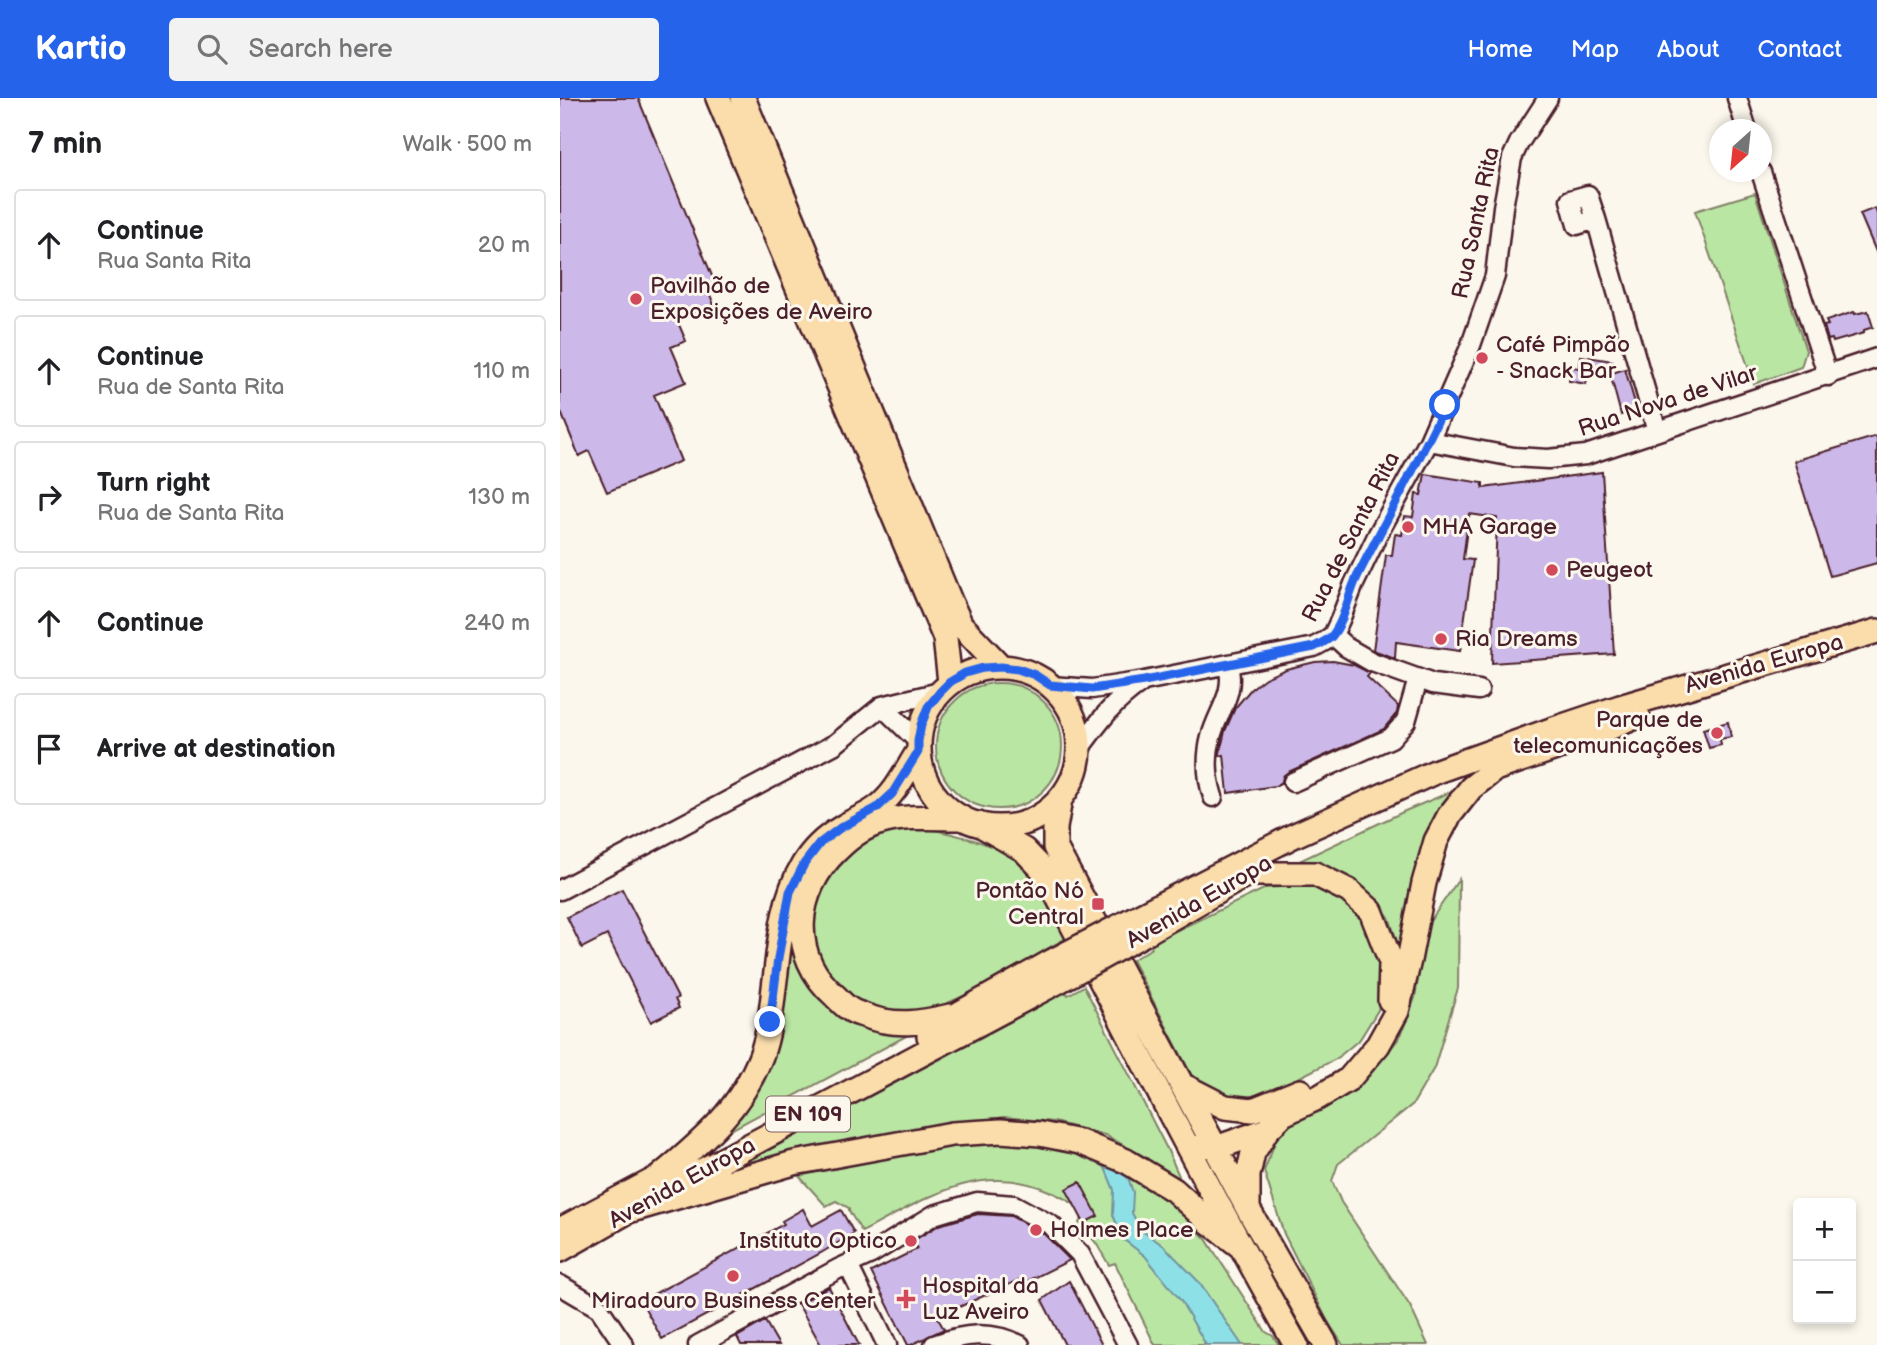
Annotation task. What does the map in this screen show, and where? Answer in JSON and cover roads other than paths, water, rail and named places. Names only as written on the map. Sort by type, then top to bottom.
[{"type":"main road","points":[[718,98],[945,638],[945,687]]},
{"type":"main road","points":[[743,98],[949,600],[961,625],[1001,667]]},
{"type":"main road","name":"Avenida Europa","points":[[1140,926],[1293,836],[1437,771],[1620,707],[1877,631]]},
{"type":"main road","name":"Avenida Europa","points":[[560,1250],[1054,972],[1140,926],[1375,811],[1442,782],[1579,733],[1877,645]]},
{"type":"main road","points":[[1296,1345],[1240,1245],[1045,872],[1024,850],[947,808],[925,779],[918,746],[921,725],[928,707],[945,687],[965,673],[1001,667],[1035,675],[1063,698],[1072,714],[1079,749],[1073,775],[1060,799],[1055,847],[1248,1209],[1326,1345]]},
{"type":"main road","points":[[1248,1209],[1248,1175],[1253,1153],[1267,1130],[1283,1114],[1349,1079],[1378,1045],[1397,1011],[1424,883],[1436,842],[1449,816],[1471,788],[1495,769],[1585,738],[1638,716]]},
{"type":"main road","points":[[656,1180],[706,1138],[739,1100],[762,1054],[770,1022],[790,892],[804,864],[820,843],[840,828],[877,808],[892,794],[918,746]]},
{"type":"main road","points":[[960,1013],[924,1023],[895,1024],[851,1010],[827,989],[811,967],[803,943],[802,915],[809,887],[824,862],[844,843],[880,822],[900,818],[970,821],[996,827],[1014,825],[1047,811],[1060,799]]},
{"type":"main road","points":[[1184,1086],[1226,1107],[1253,1110],[1305,1089],[1346,1063],[1375,1034],[1390,1003],[1391,962],[1371,911],[1349,891],[1315,874],[1247,874]]},
{"type":"main road","name":"Avenida Europa","points":[[566,1222],[656,1180],[851,1075],[925,1039],[960,1013],[1054,972]]},
{"type":"main road","points":[[1171,1114],[1200,1143],[1216,1148],[1267,1130]]},
{"type":"main road","points":[[632,1210],[794,1163],[952,1134],[1001,1131],[1040,1134],[1080,1142],[1126,1161],[1174,1190],[1209,1222],[1240,1245]]},
{"type":"street","name":"Rua Santa Rita","points":[[1429,441],[1471,345],[1495,276],[1512,158],[1548,98]]},
{"type":"street","points":[[1737,98],[1744,119]]},
{"type":"street","points":[[1764,182],[1829,376]]},
{"type":"street","points":[[1595,219],[1657,431]]},
{"type":"street","name":"Rua Nova de Vilar","points":[[1429,441],[1514,457],[1548,459],[1586,455],[1877,358]]},
{"type":"street","name":"Rua de Santa Rita","points":[[1050,685],[1092,689],[1144,681],[1314,647],[1325,641],[1333,635],[1372,547],[1429,441]]},
{"type":"street","points":[[1333,635],[1346,647],[1372,662],[1433,684],[1479,690]]},
{"type":"street","points":[[1213,797],[1209,786],[1210,738],[1227,699],[1231,676],[1228,664]]},
{"type":"street","points":[[1293,782],[1391,738],[1406,721],[1418,679]]},
{"type":"street","name":"Rua de Santa Rita","points":[[1079,749],[1122,696],[1144,681]]},
{"type":"street","points":[[560,890],[835,744],[881,706],[945,687]]},
{"type":"street","points":[[881,706],[918,746]]},
{"type":"street","points":[[698,1345],[871,1254],[934,1215],[977,1202],[1014,1205],[1051,1225],[1080,1254],[1128,1345]]},
{"type":"street","points":[[848,1265],[887,1345]]},
{"type":"street","points":[[560,1285],[599,1308],[625,1345]]},
{"type":"street","points":[[934,1345],[968,1335],[987,1335],[1020,1345]]},
{"type":"water","points":[[1101,1158],[1125,1169],[1133,1192],[1132,1213],[1141,1230],[1164,1246],[1198,1281],[1242,1345],[1206,1345],[1181,1301],[1145,1256],[1123,1239],[1113,1215],[1114,1190]]},
{"type":"place","name":"Pavilhão de Exposições de Aveiro","points":[[636,299]]},
{"type":"place","name":"Café Pimpão - Snack Bar","points":[[1482,358]]},
{"type":"place","name":"MHA Garage","points":[[1408,527]]},
{"type":"place","name":"Peugeot","points":[[1552,570]]},
{"type":"place","name":"Ria Dreams","points":[[1441,639]]},
{"type":"place","name":"Parque de telecomunicações","points":[[1717,733]]},
{"type":"place","name":"Pontão Nó Central","points":[[1098,904]]},
{"type":"place","name":"Holmes Place","points":[[1036,1230]]},
{"type":"place","name":"Instituto Optico","points":[[911,1241]]},
{"type":"place","name":"Miradouro Business Center","points":[[733,1276]]},
{"type":"place","name":"Hospital da Luz Aveiro","points":[[906,1299]]}]
